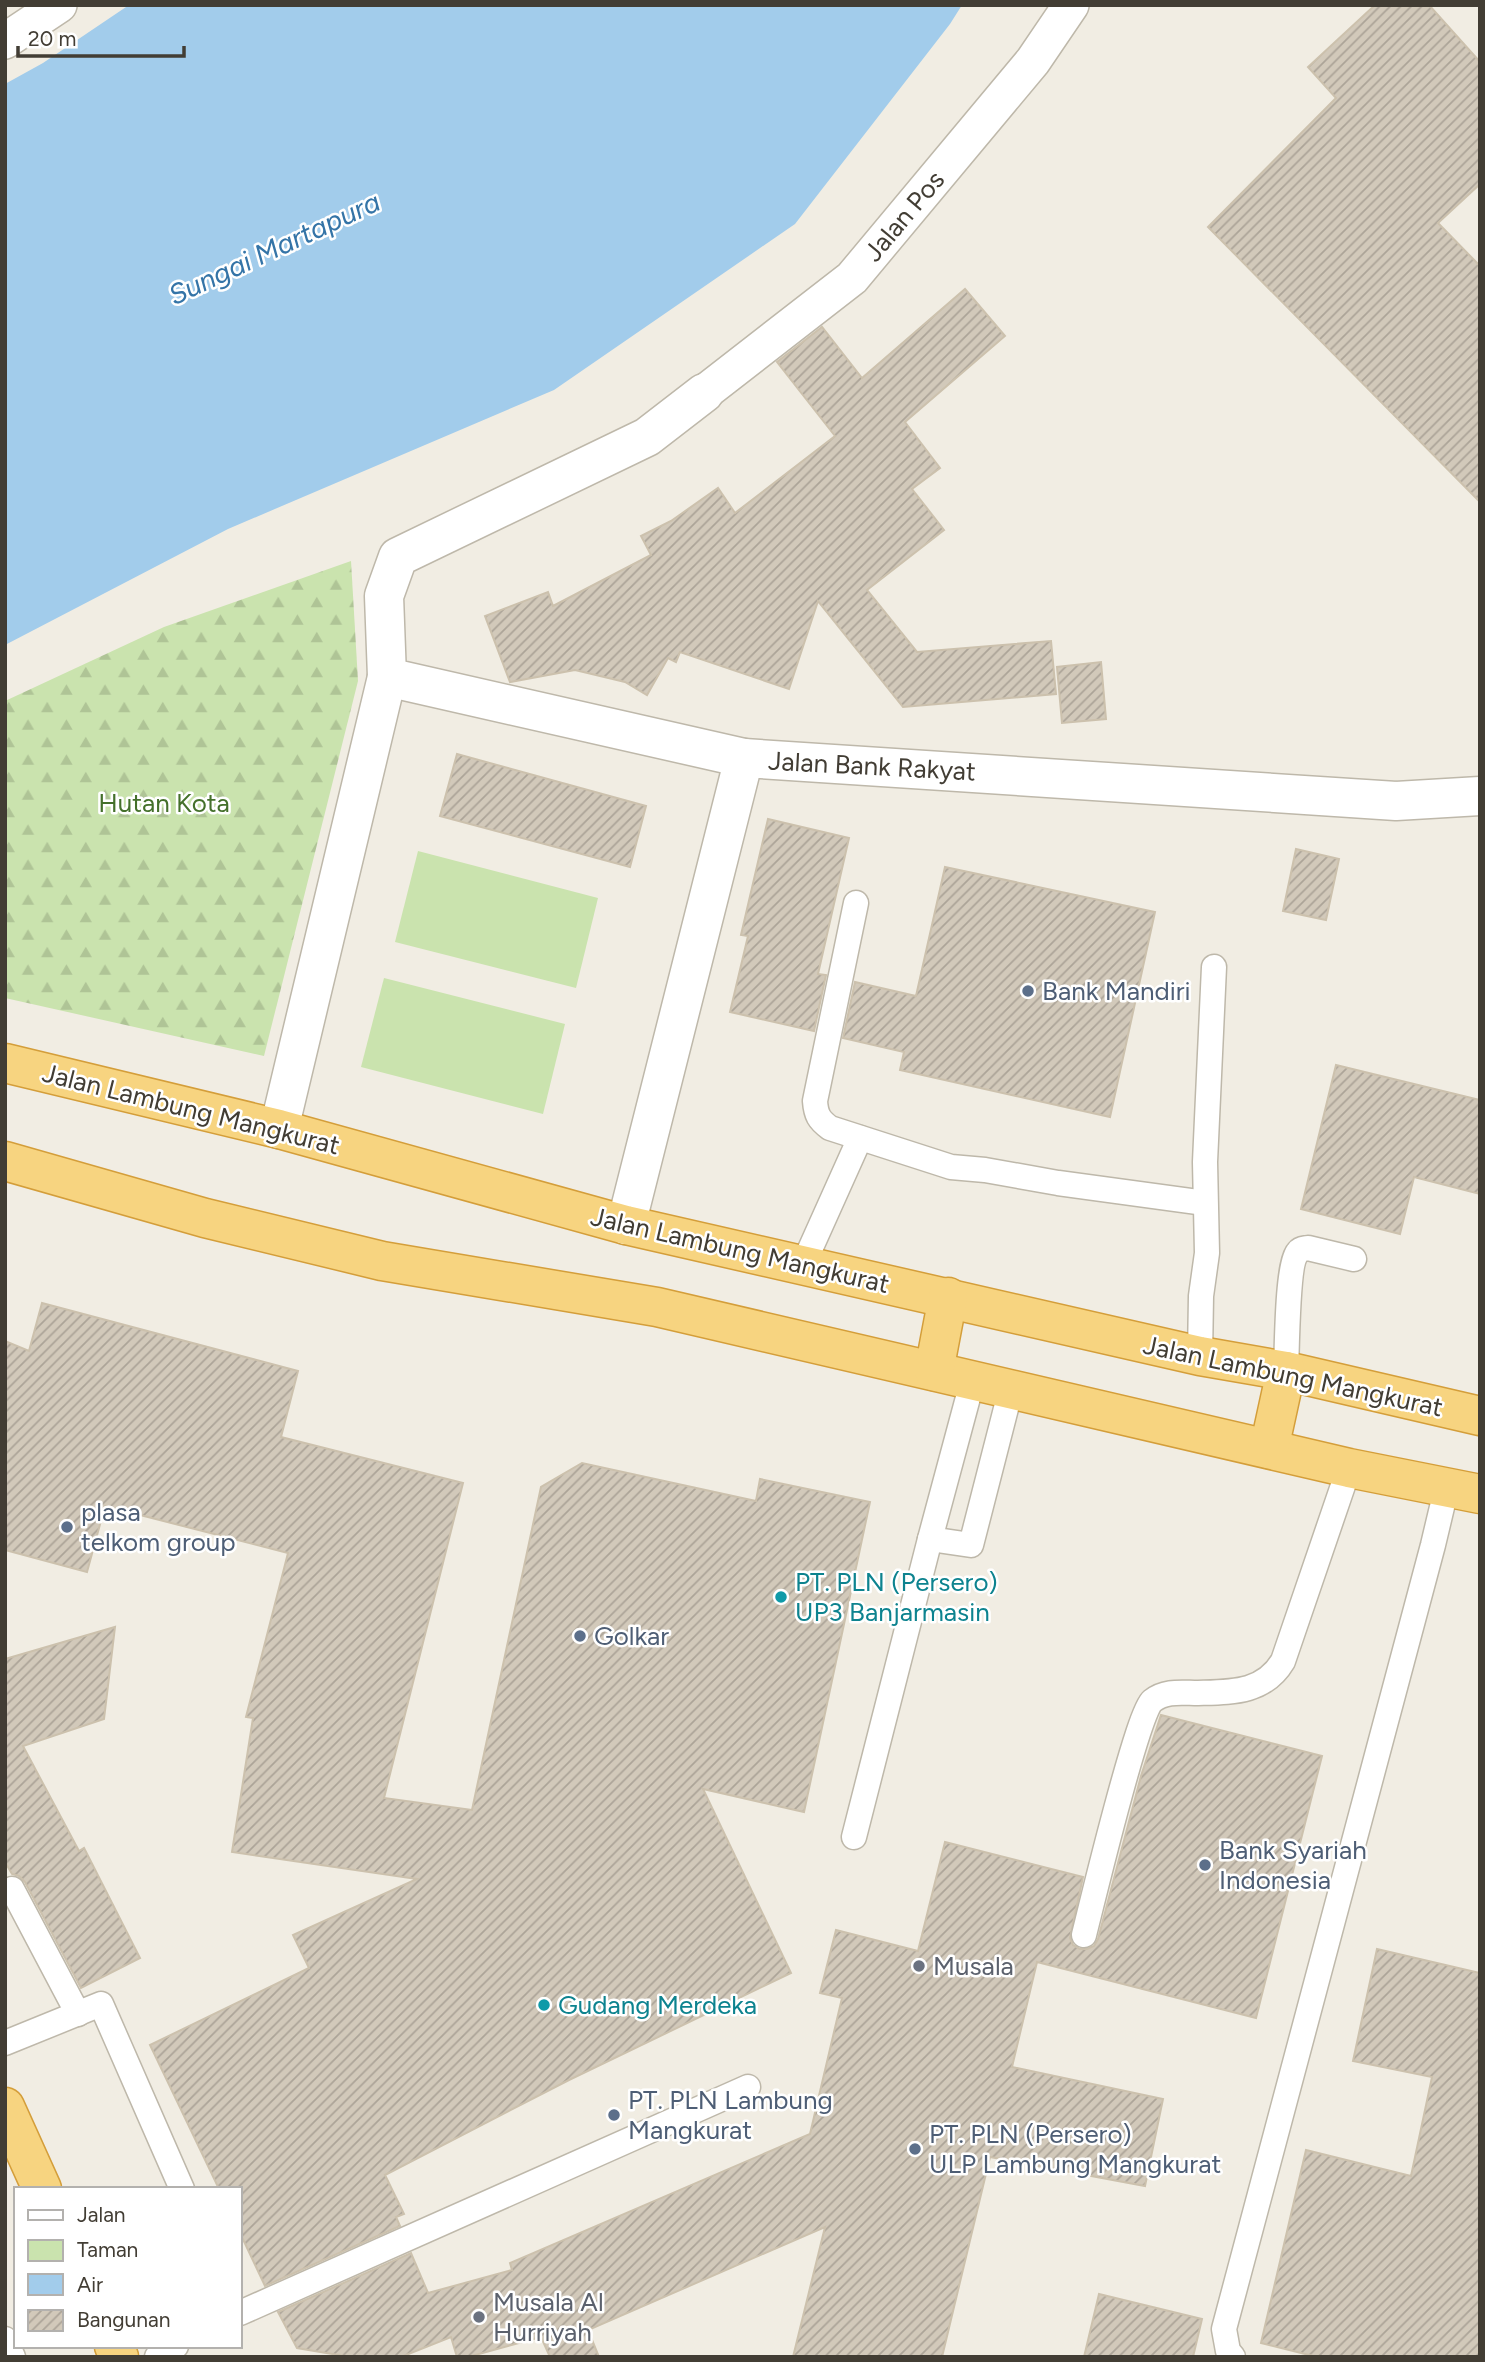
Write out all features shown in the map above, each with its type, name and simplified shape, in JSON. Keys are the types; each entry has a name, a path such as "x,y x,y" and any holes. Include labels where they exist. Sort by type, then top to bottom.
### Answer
{"highway":[{"name":"Jalan Lambung Mangkurat","path":"5,1063 279,1129 626,1225 1200,1356 1286,1371 1480,1416"},
{"path":"5,1161 205,1218 382,1261 657,1307 1349,1468 1463,1490"},
{"path":"934,1371 948,1297"},
{"path":"1269,1448 1286,1371"},
{"path":"5,2106 42,2187"}],"street":[{"path":"5,41 59,5"},
{"name":"Jalan Pos","path":"704,393 852,278 1033,61 1071,5"},
{"path":"279,1129 387,677 384,596 398,557 647,437 704,393"},
{"path":"387,677 744,758"},
{"name":"Jalan Bank Rakyat","path":"626,1225 744,758 1396,801 1480,796"}],"lane":[{"path":"856,903 816,1101 816,1112 821,1122 830,1128 951,1167 1205,1203"},
{"path":"1200,1356 1201,1296 1207,1254 1205,1203 1214,967"},
{"path":"803,1265 860,1138"},
{"path":"1286,1371 1291,1273 1296,1254 1308,1248 1354,1259"},
{"path":"854,1837 974,1379"},
{"path":"930,1539 971,1545 1012,1389"},
{"path":"1084,1935 1148,1705 1168,1693 1252,1688 1276,1673 1283,1661 1349,1468"},
{"path":"1233,2357 1228,2351 1224,2329 1430,1558 1463,1490"},
{"path":"12,1889 78,2014"},
{"path":"5,2043 101,2004 181,2187"},
{"path":"242,2311 748,2087"},
{"path":"5,2339 13,2357"},
{"path":"157,2357 173,2348"}],"green space":[{"name":"Hutan Kota","path":"351,561 358,681 264,1056 5,998 5,701 164,627"},
{"path":"418,851 598,898 576,988 395,942"},
{"path":"384,978 565,1024 543,1114 361,1067"}],"water":[{"name":"Sungai Martapura","path":"129,5 962,5 795,224 554,390 228,529 5,645 5,84 43,63"}],"building":[{"path":"1375,5 1429,5 1480,62 1480,184 1438,223 1480,266 1480,502 1208,227 1336,98 1308,67"},
{"path":"965,289 1005,336 905,422 940,468 912,489 944,530 867,590 917,652 1051,641 1056,694 903,707 818,601 789,689 680,652 676,662 668,658 647,695 625,682 575,670 510,682 485,616 548,592 553,606 651,555 641,536 671,521 718,488 735,513 835,436 777,362 822,327 862,378"},
{"path":"1101,662 1106,719 1062,723 1057,667"},
{"path":"457,754 646,806 630,867 440,816"},
{"path":"768,819 849,838 818,974 826,975 814,1031 730,1012 748,936 741,935"},
{"path":"1296,849 1339,859 1326,920 1283,911"},
{"name":"Bank Mandiri","path":"945,867 1155,912 1110,1117 900,1070 904,1052 843,1038 855,982 916,996"},
{"path":"1336,1065 1480,1100 1480,1194 1414,1177 1400,1234 1301,1209"},
{"path":"42,1303 298,1371 281,1437 463,1483 384,1798 472,1810 541,1487 582,1463 756,1501 760,1479 870,1502 804,1812 703,1789 791,1973 569,2080 385,2175 404,2214 396,2217 400,2226 265,2286 242,2237 242,2187 218,2187 150,2045 309,1968 293,1935 417,1879 232,1852 253,1718 246,1717 288,1553 105,1506 87,1572 5,1550 5,1341 29,1351"},
{"path":"115,1627 104,1719 23,1746 79,1851 84,1848 140,1958 81,1988 25,1882 12,1874 5,1862 5,1659"},
{"path":"1161,1715 1322,1756 1256,2018 1037,1962 1012,2067 1163,2099 1145,2186 990,2157 942,2357 793,2357 825,2227 588,2330 599,2357 550,2357 541,2337 468,2357 457,2357 451,2337 401,2357 350,2357 297,2348 278,2312 411,2253 428,2293 512,2270 510,2263 810,2134 842,1998 820,1993 836,1930 918,1951 945,1842 1083,1877 1070,1938 1073,1945 1080,1949 1094,1946 1141,1776"},
{"path":"1377,1949 1480,1973 1480,2357 1317,2357 1261,2343 1306,2150 1411,2176 1432,2077 1353,2061"},
{"path":"1099,2294 1202,2319 1193,2357 1084,2357"}],"place":[{"name":"Bank Mandiri","path":"1028,991"},
{"name":"plasa telkom group","path":"67,1527"},
{"name":"PT. PLN (Persero) UP3 Banjarmasin","path":"781,1597"},
{"name":"Golkar","path":"580,1636"},
{"name":"Bank Syariah Indonesia","path":"1205,1865"},
{"name":"Musala","path":"919,1966"},
{"name":"Gudang Merdeka","path":"544,2005"},
{"name":"PT. PLN Lambung Mangkurat","path":"614,2115"},
{"name":"PT. PLN (Persero) ULP Lambung Mangkurat","path":"915,2149"},
{"name":"Musala Al Hurriyah","path":"479,2317"}]}
